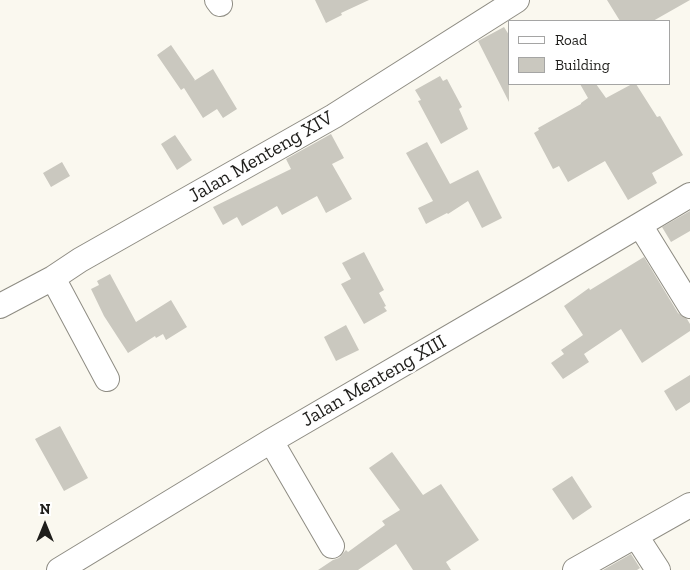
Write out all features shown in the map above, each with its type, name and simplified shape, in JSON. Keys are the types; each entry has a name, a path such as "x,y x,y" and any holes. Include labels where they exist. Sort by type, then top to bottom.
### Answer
{"street":[{"name":"Jalan Menteng XIV","path":"0,306 53,278 80,260 334,116 517,0"},
{"name":"Jalan Menteng XIII","path":"60,570 270,441 524,294 690,195"},
{"path":"640,225 690,306"},
{"path":"53,278 106,379"},
{"path":"270,441 332,546"},
{"path":"576,570 690,505"},
{"path":"636,536 658,570"}],"building":[{"path":"315,0 369,0 341,13 342,15 326,23"},
{"path":"607,0 690,0 655,20 619,20"},
{"path":"504,27 508,33 509,102 478,41"},
{"path":"171,45 194,81 213,69 237,109 223,118 217,109 203,118 184,88 181,90 157,55"},
{"path":"440,76 443,81 447,79 462,107 459,109 468,129 441,144 418,101 421,100 415,90"},
{"path":"581,85 597,85 606,98 630,85 637,85 657,117 660,116 683,155 652,173 657,183 628,200 605,161 568,182 559,166 553,169 534,133 539,130 538,128 581,104 588,98"},
{"path":"331,134 344,158 332,164 352,199 326,213 317,196 282,215 277,206 242,226 237,217 223,225 213,207 291,169 286,159"},
{"path":"175,135 192,160 177,170 161,144"},
{"path":"427,142 450,184 478,170 502,218 482,228 468,201 448,214 426,224 418,208 433,201 406,153"},
{"path":"62,162 70,176 51,187 43,173"},
{"path":"690,211 690,231 671,242 662,227"},
{"path":"364,252 384,290 379,293 387,311 364,324 341,284 351,279 342,263"},
{"path":"644,257 678,313 687,319 690,324 690,331 642,363 621,329 584,354 589,362 563,379 551,363 564,354 561,350 583,335 564,306 589,288 590,290"},
{"path":"110,274 136,322 171,300 187,327 166,340 163,334 156,338 155,336 128,353 104,316 91,289 99,285 97,281"},
{"path":"346,325 359,350 336,361 324,337"},
{"path":"690,375 690,402 676,411 664,391"},
{"path":"60,426 88,478 64,491 35,439"},
{"path":"392,452 423,495 441,484 479,540 446,562 451,570 413,570 396,544 358,570 318,570 339,558 346,550 348,552 385,525 382,521 400,510 369,468"},
{"path":"572,476 592,507 573,520 552,489"},
{"path":"631,554 640,568 637,570 603,570"}]}
